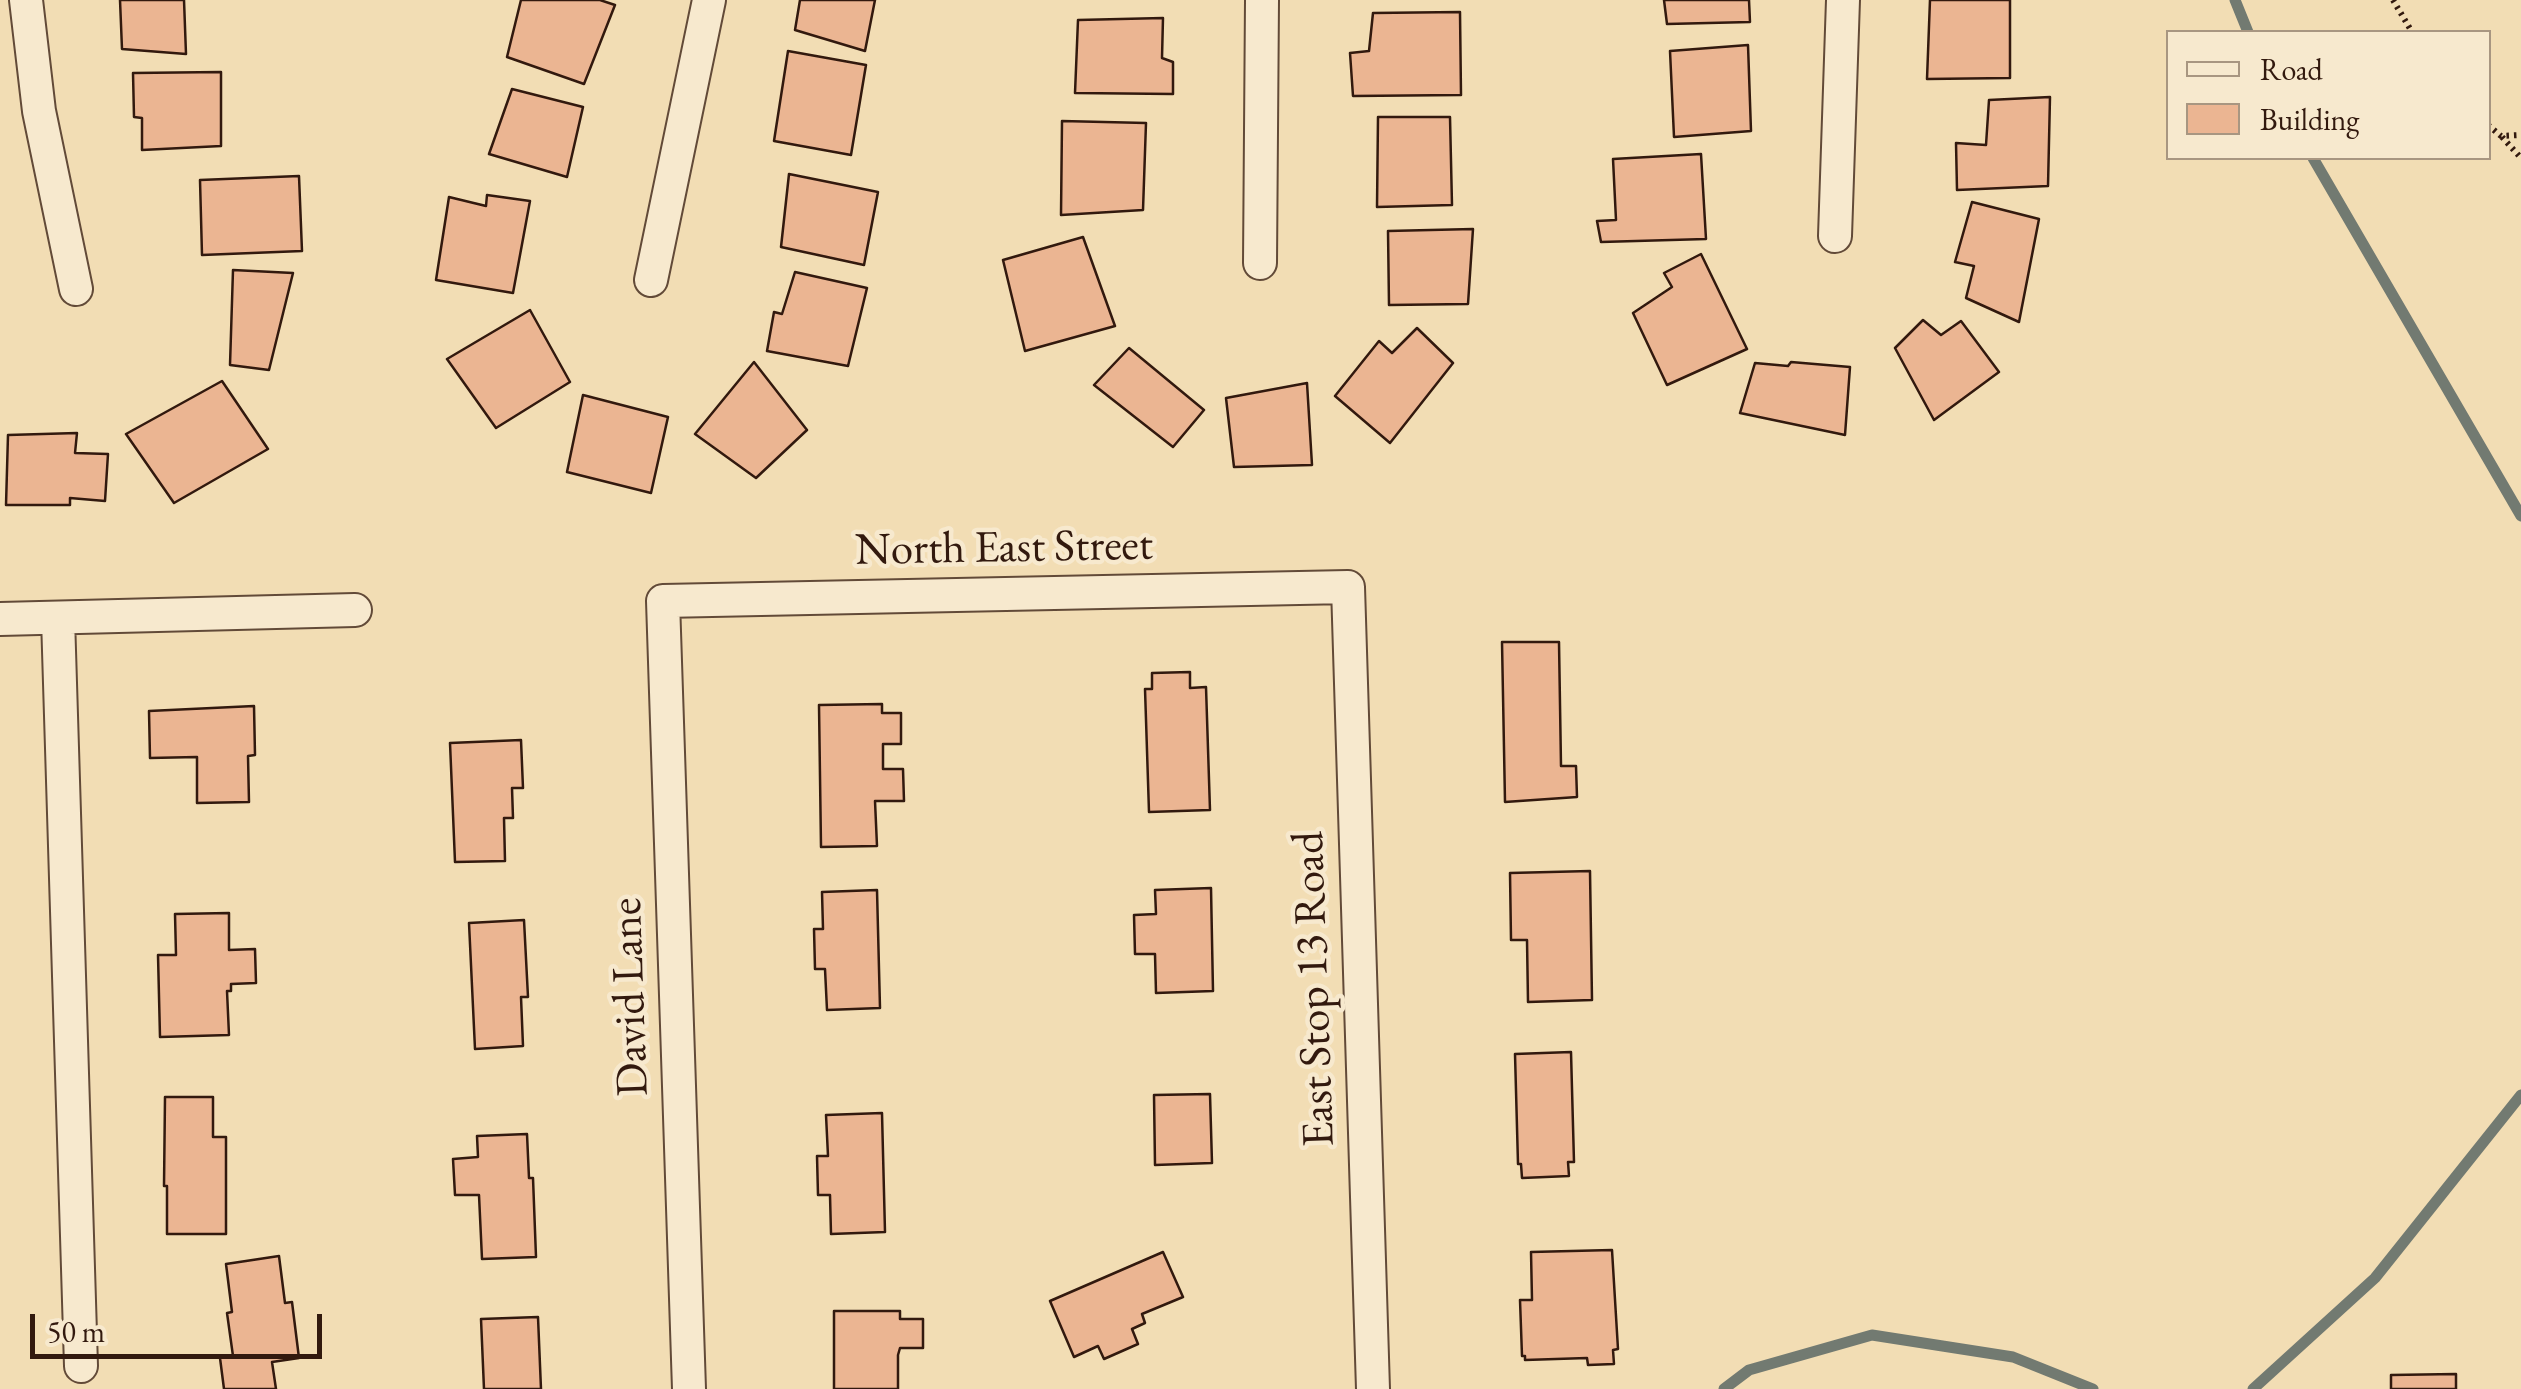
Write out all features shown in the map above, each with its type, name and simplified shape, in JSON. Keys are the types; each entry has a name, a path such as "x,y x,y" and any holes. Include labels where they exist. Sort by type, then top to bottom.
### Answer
{"street":[{"path":"26,0 39,111 76,288"},
{"path":"652,280 709,0"},
{"path":"1260,263 1262,0"},
{"path":"1835,236 1842,0"},
{"name":"North East Street","path":"663,601 1348,587"},
{"name":"East Stop 13 Road","path":"1348,587 1373,1389"},
{"name":"David Lane","path":"663,601 689,1389"},
{"path":"0,619 354,610"},
{"path":"58,618 82,1366"}],"path":[{"path":"2393,0 2411,30"},
{"path":"2491,127 2521,158"},
{"path":"2502,136 2521,135"}],"building":[{"path":"120,0 184,0 186,54 122,49"},
{"path":"521,0 600,0 615,5 584,84 507,57"},
{"path":"800,0 875,0 865,51 795,30"},
{"path":"1664,0 1749,0 1750,22 1667,24"},
{"path":"1930,0 2010,0 2010,78 1927,79"},
{"path":"1460,12 1461,95 1353,96 1350,53 1369,51 1373,13"},
{"path":"1163,18 1162,58 1173,62 1173,94 1075,93 1078,20"},
{"path":"1748,45 1751,131 1674,137 1670,51"},
{"path":"788,51 866,65 851,155 774,141"},
{"path":"221,72 221,146 142,150 142,118 134,117 133,73"},
{"path":"512,89 583,107 567,177 489,154"},
{"path":"2050,97 2048,186 1957,190 1956,143 1986,145 1989,100"},
{"path":"1378,117 1450,117 1452,205 1377,207"},
{"path":"1062,121 1146,123 1143,210 1061,215"},
{"path":"1701,154 1706,239 1601,242 1597,221 1616,220 1613,159"},
{"path":"789,174 878,192 864,265 781,247"},
{"path":"299,176 302,251 202,255 200,180"},
{"path":"487,195 530,201 513,293 436,280 449,197 486,206"},
{"path":"1972,202 2039,219 2019,322 1966,298 1974,266 1955,262"},
{"path":"1473,229 1468,304 1389,305 1388,231"},
{"path":"1083,237 1115,326 1025,351 1003,260"},
{"path":"1701,254 1747,349 1667,385 1633,313 1672,287 1664,273"},
{"path":"233,270 293,273 269,370 230,365"},
{"path":"795,272 867,288 848,366 767,351 774,312 782,314"},
{"path":"530,310 570,382 496,428 447,359"},
{"path":"1923,320 1941,335 1961,321 1999,372 1934,420 1895,348"},
{"path":"1417,328 1453,363 1390,443 1335,396 1379,341 1392,353"},
{"path":"1129,348 1204,410 1173,447 1094,385"},
{"path":"754,362 807,430 756,478 695,434"},
{"path":"1791,362 1850,367 1845,435 1740,413 1755,363 1788,366"},
{"path":"222,381 268,449 174,503 126,434"},
{"path":"1307,383 1312,465 1234,467 1226,398"},
{"path":"583,395 668,417 651,493 567,472"},
{"path":"77,433 75,453 108,454 105,501 70,498 70,505 6,505 8,435"},
{"path":"1502,642 1559,642 1561,766 1576,766 1577,797 1505,802"},
{"path":"1190,672 1190,688 1206,687 1210,810 1149,812 1145,689 1152,689 1152,673"},
{"path":"882,704 882,713 901,713 901,744 883,744 883,769 903,769 904,801 875,801 877,846 821,847 819,705"},
{"path":"254,706 255,755 248,756 249,802 197,803 197,757 150,758 149,711"},
{"path":"521,740 523,788 512,788 513,818 504,818 505,861 455,862 450,743"},
{"path":"1590,871 1592,1000 1528,1002 1527,940 1511,940 1510,873"},
{"path":"1211,888 1213,991 1156,993 1155,954 1135,954 1134,915 1156,914 1155,890"},
{"path":"877,890 880,1008 827,1010 825,969 815,969 814,929 823,929 822,892"},
{"path":"229,913 229,950 255,949 256,983 231,984 231,991 227,991 229,1035 160,1037 158,955 176,955 175,914"},
{"path":"524,920 528,997 521,997 523,1046 475,1049 469,923"},
{"path":"1571,1052 1574,1162 1568,1162 1569,1176 1522,1178 1518,1164 1515,1054"},
{"path":"1210,1094 1212,1163 1155,1165 1154,1095"},
{"path":"165,1097 213,1097 213,1137 226,1137 226,1234 167,1234"},
{"path":"882,1113 885,1232 831,1234 830,1195 818,1195 817,1156 828,1156 826,1115"},
{"path":"527,1134 536,1257 482,1259 479,1195 455,1195 453,1159 478,1157 477,1136"},
{"path":"1612,1250 1618,1349 1613,1350 1614,1364 1588,1365 1587,1358 1525,1360 1520,1300 1532,1300 1531,1252"},
{"path":"1163,1252 1183,1297 1142,1314 1145,1323 1132,1329 1138,1344 1104,1359 1098,1346 1074,1357 1050,1301"},
{"path":"279,1256 285,1303 292,1302 299,1358 272,1362 276,1389 224,1389 220,1358 233,1356 226,1264"},
{"path":"834,1311 900,1311 900,1319 923,1319 923,1348 900,1348 898,1389 834,1389"},
{"path":"538,1317 541,1389 484,1389 481,1319"},
{"path":"2456,1374 2456,1389 2391,1389 2391,1375"}],"waterway":[{"path":"2235,0 2247,30"},
{"path":"2314,160 2521,516"},
{"path":"2253,1389 2375,1278 2521,1095"},
{"path":"1724,1389 1749,1370 1872,1335 2013,1357 2093,1389"}]}
